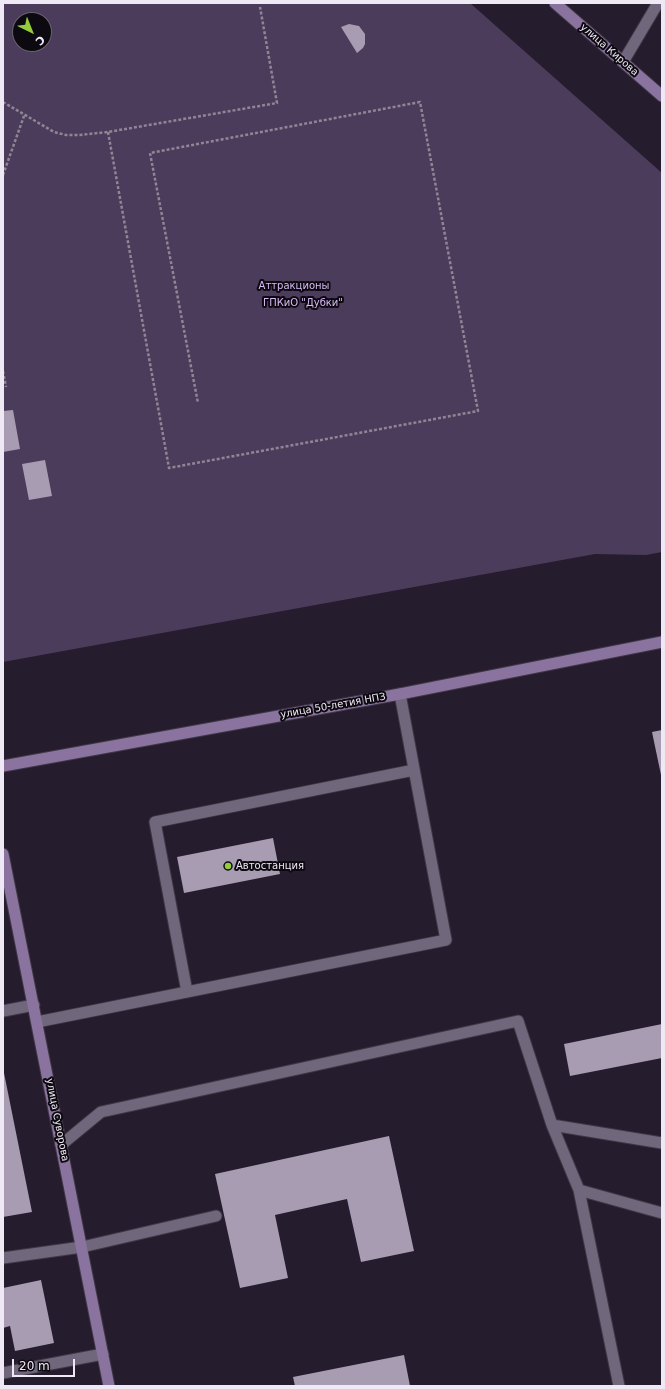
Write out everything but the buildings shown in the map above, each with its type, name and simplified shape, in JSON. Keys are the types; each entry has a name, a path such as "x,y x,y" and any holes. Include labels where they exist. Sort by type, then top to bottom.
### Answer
{"main road":[{"name":"улица Кирова","path":"555,3 662,96"},
{"name":"улица 50-летия НПЗ","path":"3,766 400,694 662,642"},
{"name":"улица Суворова","path":"3,854 109,1386"}],"street":[{"path":"623,62 658,3"},
{"path":"37,1022 446,940 400,694"},
{"path":"187,992 155,822 414,770"},
{"path":"3,1011 34,1005"},
{"path":"61,1145 101,1112 518,1021 552,1125 579,1190 619,1386"},
{"path":"552,1125 662,1143"},
{"path":"579,1190 662,1213"},
{"path":"3,1258 82,1247 216,1216"},
{"path":"3,1374 103,1354"}],"path":[{"path":"3,102 24,116 54,132 60,134 79,135 108,132 277,103 260,7"},
{"path":"108,132 169,468 478,411 420,102 150,154 198,403"},
{"path":"3,175 24,116"},
{"path":"3,371 6,387"}],"green space":[{"name":"ГПКиО \"Дубки\"","path":"3,3 470,3 662,173 662,552 646,555 595,554 3,662"}],"place":[{"name":"Автостанция","path":"228,866"}],"park label":[{"name":"Аттракционы","path":"294,286"}]}
